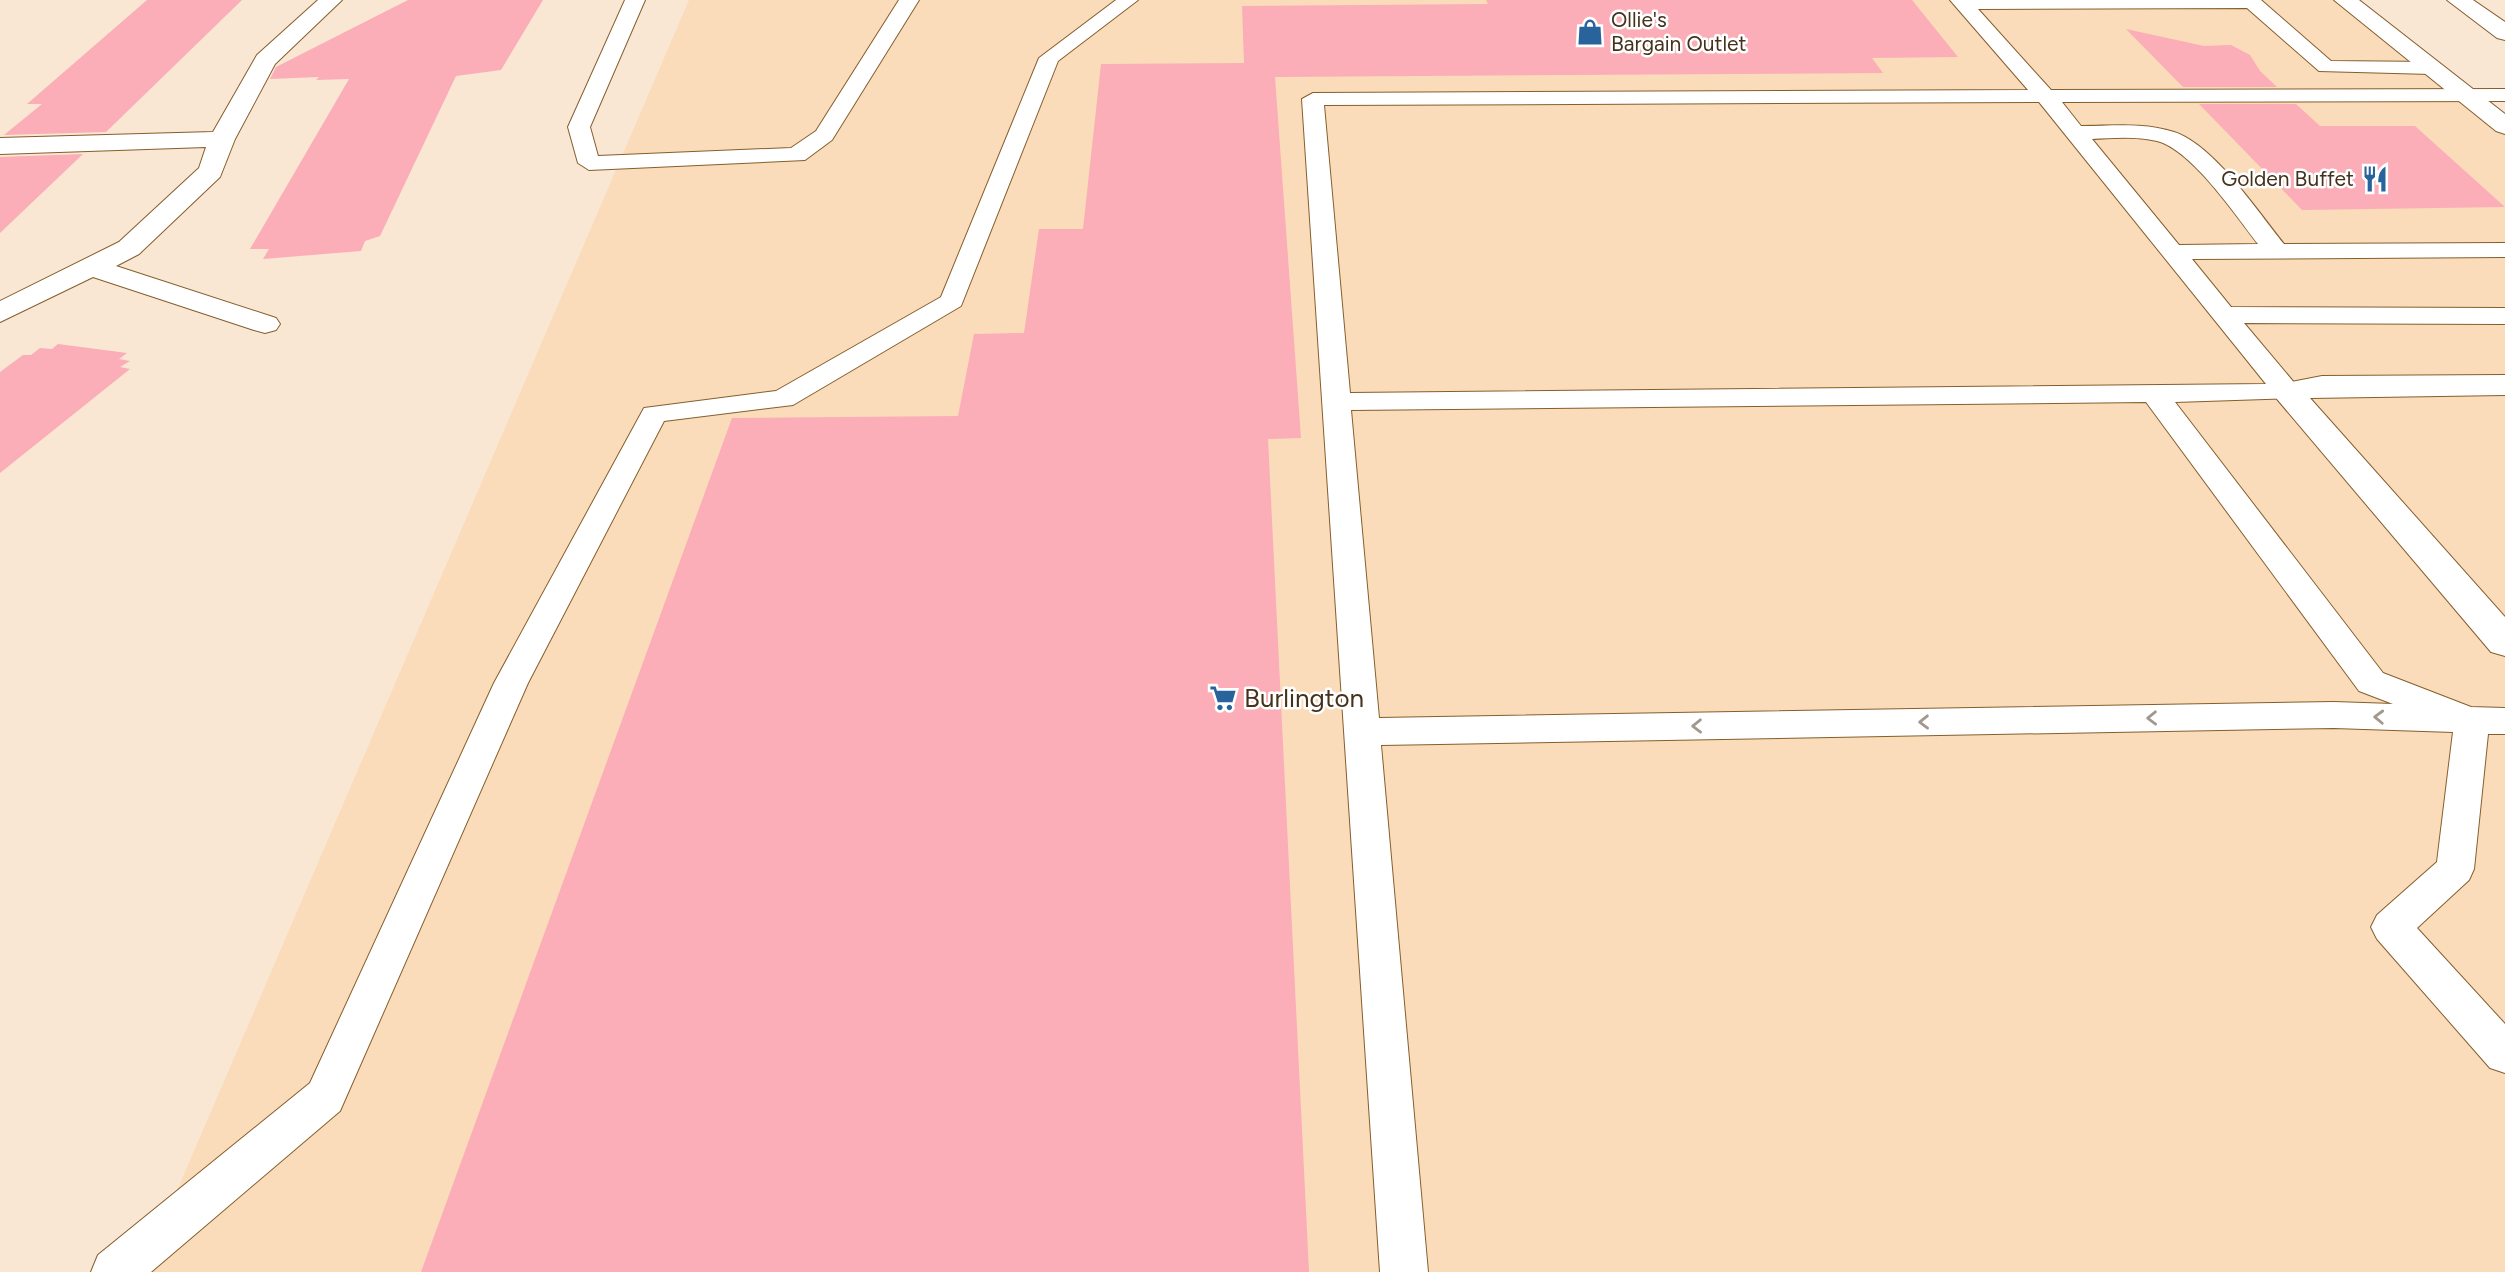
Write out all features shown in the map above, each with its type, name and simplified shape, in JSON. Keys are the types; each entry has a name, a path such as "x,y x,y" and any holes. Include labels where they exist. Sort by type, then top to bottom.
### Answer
{"main road":[{"path":"0,313 129,248 211,171 222,139 265,60 331,0"},
{"path":"2345,0 2505,126"},
{"path":"2458,0 2505,33"},
{"path":"0,146 222,139"},
{"path":"91,267 265,324"},
{"path":"2287,392 2322,386 2505,385"},
{"path":"2287,392 2505,642"}],"lane":[{"path":"635,0 579,127 589,163 797,155 824,135 909,0"},
{"path":"115,1272 326,1097 511,683 654,414 783,399 952,301 1049,58 1128,0"},
{"path":"1961,2 2251,1 2326,67 2431,68"},
{"path":"1961,2 2045,96 2287,392"},
{"path":"1404,1272 1313,99 2464,93 2505,95"},
{"path":"2075,133 2141,133 2170,137 2200,161 2277,251"},
{"path":"2172,252 2505,250"},
{"path":"2224,315 2505,316"},
{"path":"2153,392 2371,682 2488,721"},
{"path":"1338,402 2287,392"},
{"path":"1363,732 2334,715 2488,721"},
{"path":"2488,721 2455,869 2391,928 2505,1054"}],"shaded area":[{"path":"689,0 2343,0 2505,131 2505,1272 142,1272"}],"building":[{"path":"147,0 242,0 106,132 4,135 42,104 27,104"},
{"path":"408,0 543,0 501,70 456,76 380,236 365,241 361,251 263,259 269,249 250,249 349,79 270,79 276,67"},
{"path":"1486,0 1912,0 1958,57 1872,58 1883,73 1275,77 1301,438 1268,439 1309,1272 421,1272 732,418 958,416 974,334 1024,333 1039,229 1083,229 1101,64 1244,63 1242,6 1488,4"},
{"path":"2126,29 2204,46 2231,45 2250,55 2260,71 2277,87 2183,87"},
{"name":"Golden Buffet","path":"2199,104 2296,104 2320,126 2415,126 2505,207 2302,210"},
{"path":"83,154 0,233 0,157"},
{"path":"58,344 127,353 119,359 130,361 120,367 130,369 0,473 0,372 23,355 31,355 40,348 52,349"}],"place":[{"name":"Ollie's Bargain Outlet","path":"1590,32"},
{"name":"Golden Buffet","path":"2375,179"},
{"name":"Burlington","path":"1223,698"}]}
